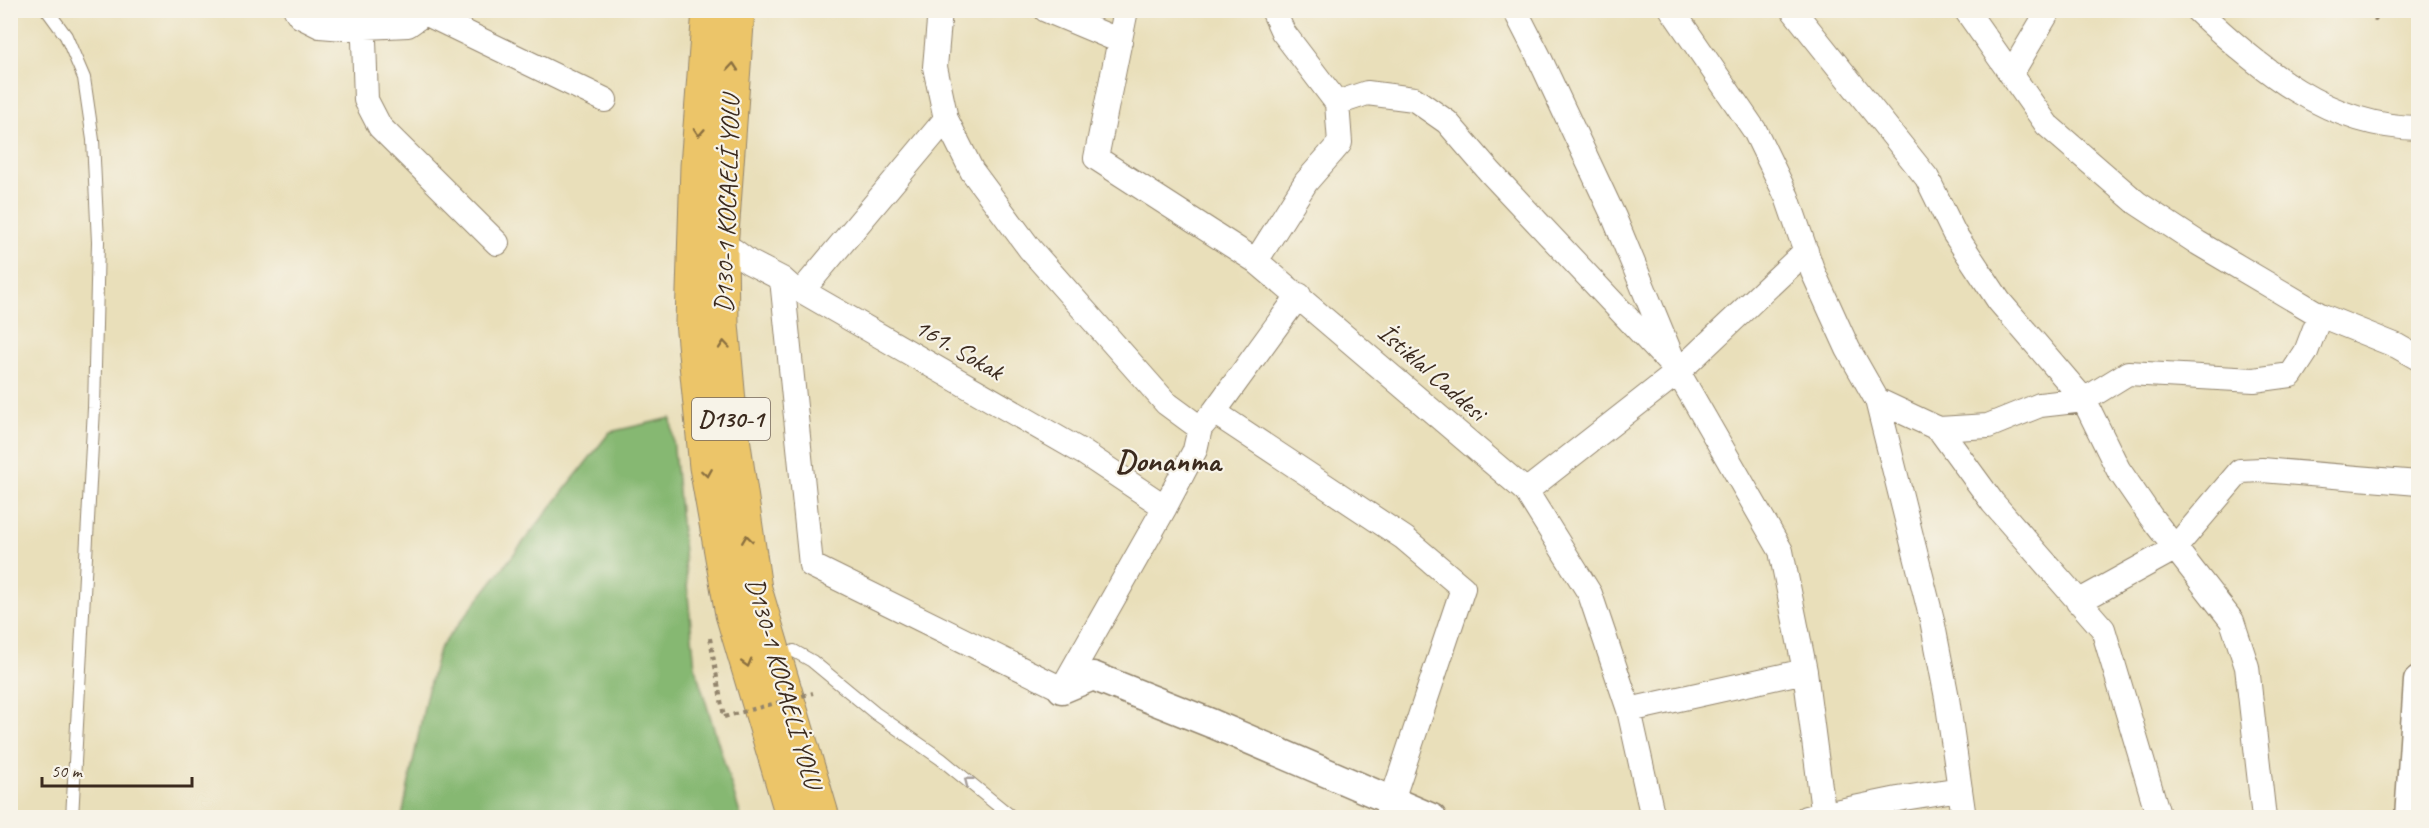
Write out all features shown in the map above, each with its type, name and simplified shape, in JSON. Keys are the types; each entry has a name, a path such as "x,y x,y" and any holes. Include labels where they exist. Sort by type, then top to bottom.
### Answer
{"highway":[{"name":"D130-1","path":"709,10 697,166 692,322 706,467 732,614 793,818"},
{"name":"D130-1 KOCAELİ YOLU","path":"738,10 721,248 722,324 731,424 755,589 823,818"}],"street":[{"path":"296,10 300,16 320,26 363,19 408,25 425,12 605,100"},
{"path":"940,10 935,67 946,119 972,171 1030,249 1167,403 1207,420 1404,538 1463,588 1386,812"},
{"path":"1046,10 1120,40 1126,10"},
{"path":"1256,261 1306,182 1340,143 1337,104 1283,32 1273,10"},
{"path":"1515,10 1614,217 1678,372 1781,551 1805,671 1818,816 1960,789"},
{"path":"1672,10 1755,131 1787,197 1806,251 1848,349 1877,400 1932,620 1947,698 1964,818"},
{"path":"1793,10 1927,178 1954,233 1999,301 2084,400 2118,469 2174,549 2232,621 2247,667 2264,818"},
{"path":"1966,10 2047,125 2137,203 2198,243 2320,315 2397,346 2418,358"},
{"path":"2011,74 2049,10"},
{"path":"2197,10 2259,65 2296,92 2343,115 2395,128 2418,128"},
{"path":"363,19 366,100 380,127 497,243"},
{"name":"İstiklal Caddesi","path":"1120,40 1096,158 1256,261 1299,295 1526,491 1590,594 1629,710 1653,818"},
{"path":"1337,104 1368,93 1414,99 1447,122 1491,173 1678,372"},
{"path":"946,119 792,285 811,565 1062,689 1083,682 1209,732 1386,812 1432,818"},
{"name":"161. Sokak","path":"721,248 734,251 749,262 1084,453 1165,507"},
{"path":"1526,491 1678,372 1806,251"},
{"path":"1062,689 1165,507 1195,450 1207,420 1299,295"},
{"path":"1877,400 1939,429 1988,426 2040,405 2084,400 2128,373 2253,380 2291,375 2306,352 2320,315"},
{"path":"1939,429 1993,503 2103,629 2159,818"},
{"path":"2078,602 2174,549 2240,471 2262,470 2418,483"},
{"path":"1629,710 1805,671"},
{"path":"2409,818 2418,681"}],"lane":[{"path":"47,10 66,36 84,78 93,140 98,242 94,408 72,818"},
{"path":"795,651 812,661 875,713 940,759 1013,818"}],"path":[{"path":"2375,21 2380,10"},
{"path":"715,675 724,717 813,693"}],"green space":[{"path":"671,418 695,667 741,817 402,817 426,697 439,649 610,432"}],"district":[{"name":"Donanma","path":"1168,460"}]}
